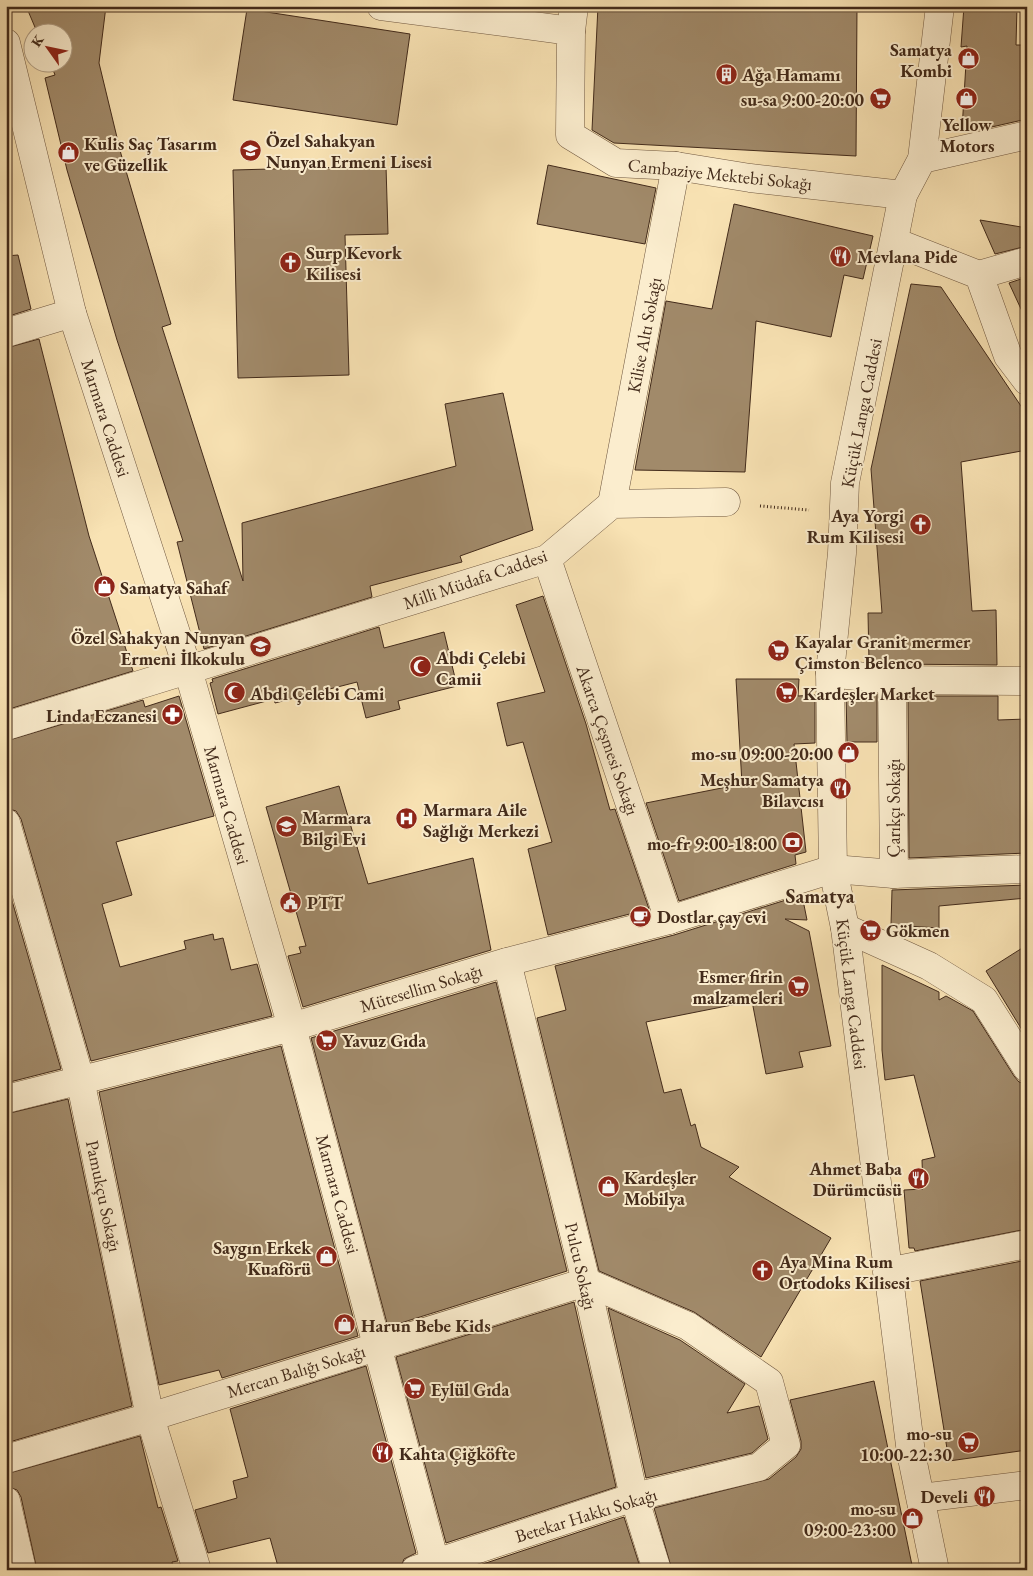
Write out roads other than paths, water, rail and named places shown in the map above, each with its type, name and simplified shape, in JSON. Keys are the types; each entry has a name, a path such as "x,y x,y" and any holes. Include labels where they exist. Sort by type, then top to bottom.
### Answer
{"street":[{"name":"Cambaziye Mektebi Sokağı","path":"381,6 572,19 570,135 616,163 676,166 750,178 903,195"},
{"name":"Küçük Langa Caddesi","path":"935,1570 911,1453 845,928 833,869 830,673 846,483 903,195 922,159 940,6"},
{"name":"Marmara Caddesi","path":"6,43 72,313 188,670 292,1027 378,1345 429,1568"},
{"path":"922,159 1027,136"},
{"name":"Kilise Altı Sokağı","path":"612,504 676,166"},
{"path":"895,242 979,276 1027,261"},
{"path":"979,276 1008,356 1027,381"},
{"path":"6,333 72,313"},
{"path":"612,504 726,502"},
{"name":"Milli Müdafa Caddesi","path":"6,726 548,559 612,504"},
{"name":"Akarca Çeşmesi Sokağı","path":"548,559 669,920"},
{"path":"830,673 892,680 1027,681"},
{"name":"Çarıkçı Sokağı","path":"833,869 894,874 892,680"},
{"name":"Pamukçu Sokağı","path":"6,823 80,1079 150,1417 197,1570"},
{"name":"Mütesellim Sokağı","path":"6,1099 292,1027 506,962 669,920 833,869"},
{"path":"894,874 1027,869"},
{"path":"845,928 929,966 984,1000 1027,1068"},
{"name":"Pulcu Sokağı","path":"506,962 586,1282 634,1497 657,1570"},
{"path":"887,1272 1027,1244"},
{"name":"Mercan Balığı Sokağı","path":"6,1459 150,1417 586,1282"},
{"name":"Betekar Hakkı Sokağı","path":"429,1568 634,1497 759,1467 786,1445 769,1382 688,1326 586,1282"},
{"path":"921,1498 1027,1485"},
{"path":"6,1501 22,1570"}],"place":[{"name":"Samatya Kombi","path":"968,59"},
{"name":"Ağa Hamamı","path":"726,74"},
{"name":"su-sa 9:00-20:00","path":"880,99"},
{"name":"Yellow Motors","path":"967,99"},
{"name":"Özel Sahakyan Nunyan Ermeni Lisesi","path":"250,150"},
{"name":"Kulis Saç Tasarım ve Güzellik","path":"68,153"},
{"name":"Mevlana Pide","path":"841,256"},
{"name":"Surp Kevork Kilisesi","path":"290,262"},
{"name":"Aya Yorgi Rum Kilisesi","path":"920,525"},
{"name":"Samatya Sahaf","path":"104,587"},
{"name":"Özel Sahakyan Nunyan Ermeni İlkokulu","path":"261,647"},
{"name":"Kayalar Granit mermer Çimston Belenco","path":"779,651"},
{"name":"Abdi Çelebi Camii","path":"420,667"},
{"name":"Abdi Çelebi Cami","path":"234,693"},
{"name":"Kardeşler Market","path":"787,693"},
{"name":"Linda Eczanesi","path":"173,715"},
{"name":"mo-su 09:00-20:00","path":"849,753"},
{"name":"Meşhur Samatya Bilavcısı","path":"840,789"},
{"name":"Marmara Aile Sağlığı Merkezi","path":"407,819"},
{"name":"Marmara Bilgi Evi","path":"286,827"},
{"name":"mo-fr 9:00-18:00","path":"793,843"},
{"name":"PTT","path":"291,902"},
{"name":"Dostlar çay evi","path":"641,916"},
{"name":"Gökmen","path":"870,930"},
{"name":"Esmer firin malzameleri","path":"799,986"},
{"name":"Yavuz Gıda","path":"326,1040"},
{"name":"Ahmet Baba Dürümcüsü","path":"918,1178"},
{"name":"Kardeşler Mobilya","path":"608,1187"},
{"name":"Saygın Erkek Kuaförü","path":"327,1257"},
{"name":"Aya Mina Rum Ortodoks Kilisesi","path":"763,1271"},
{"name":"Harun Bebe Kids","path":"345,1325"},
{"name":"Eylül Gıda","path":"415,1389"},
{"name":"mo-su 10:00-22:30","path":"968,1443"},
{"name":"Kahta Çiğköfte","path":"383,1453"},
{"name":"Develi","path":"984,1496"},
{"name":"mo-su 09:00-23:00","path":"912,1518"}],"district":[{"name":"Samatya","path":"820,896"}]}
